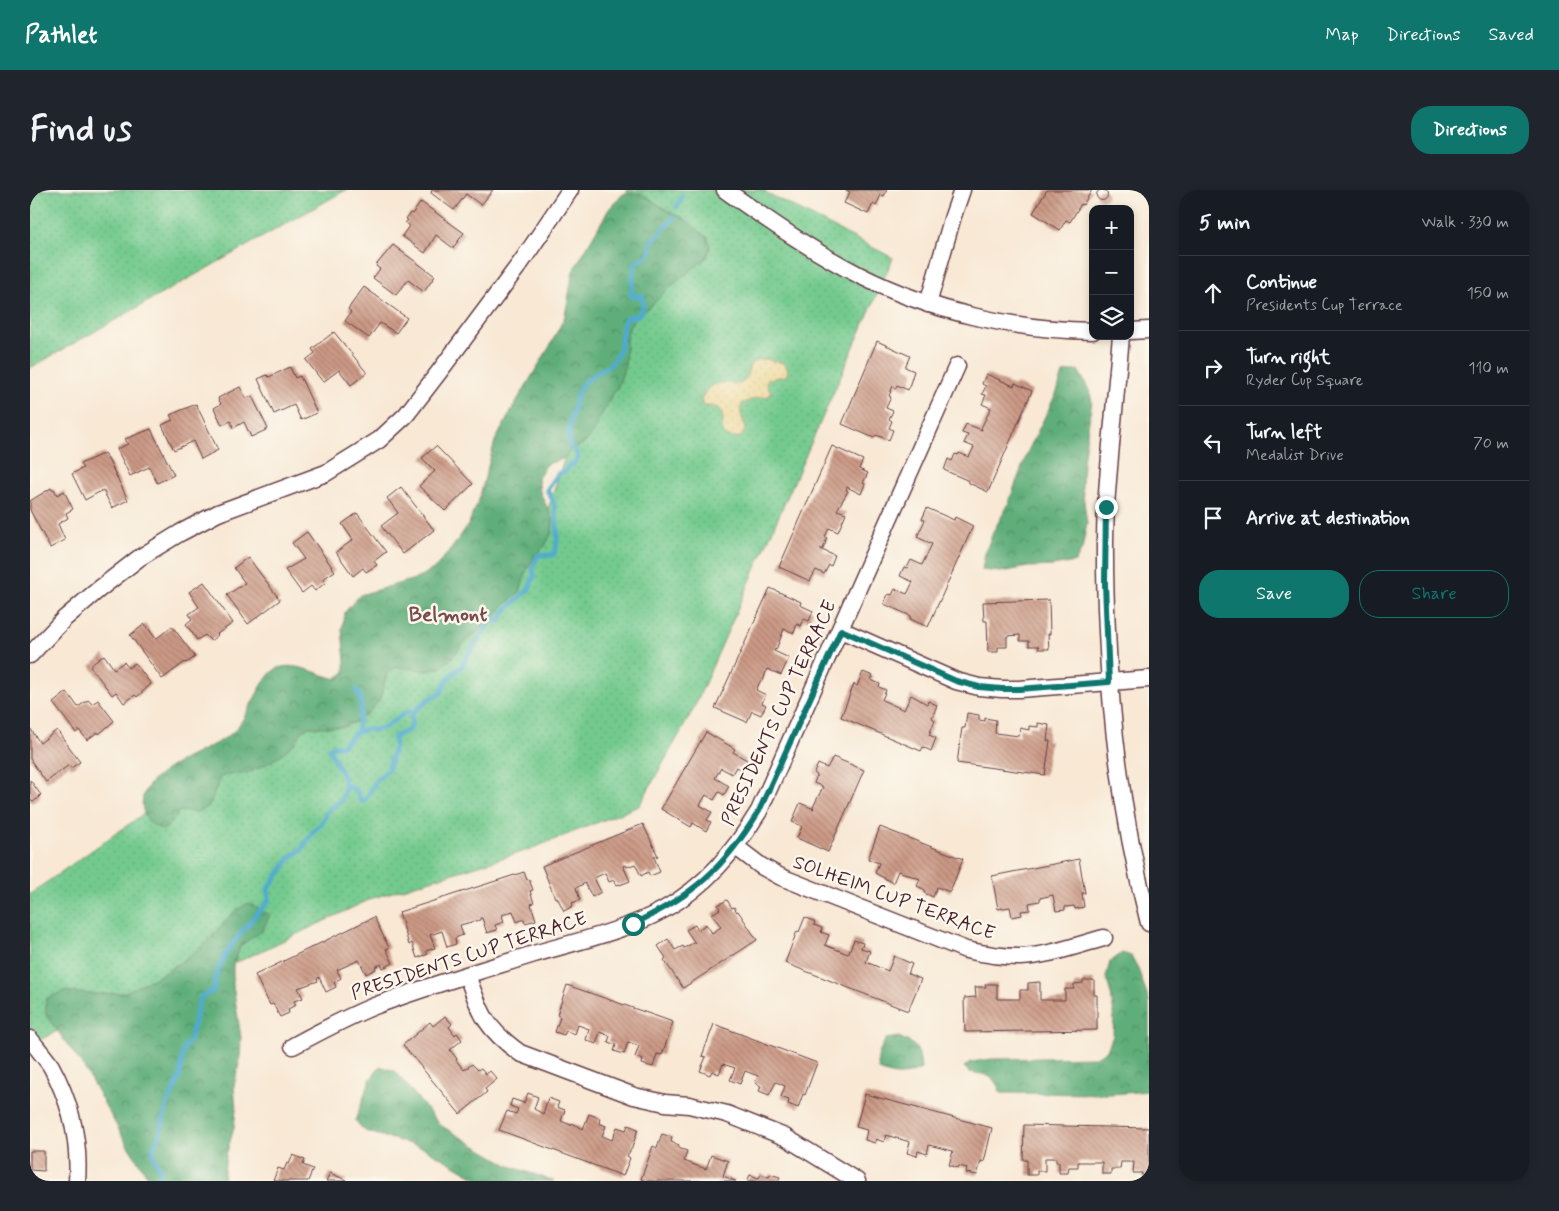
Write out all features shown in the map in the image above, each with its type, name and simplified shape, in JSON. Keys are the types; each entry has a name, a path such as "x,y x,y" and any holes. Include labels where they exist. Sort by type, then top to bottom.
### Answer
{"street":[{"path":"30,653 64,619 147,553 218,513 326,473 379,440 406,415 439,372 522,261 570,190"},
{"path":"725,190 770,221 860,275 928,304 1021,326 1089,331"},
{"path":"928,304 962,190"},
{"path":"1134,331 1149,330"},
{"path":"1121,340 1106,507 1105,584 1109,682 1117,756 1129,831 1149,923"},
{"name":"PRESIDENTS CUP TERRACE","path":"294,1046 336,1023 373,1007 467,975 633,924 662,910 690,892 714,872 736,847 759,811 958,366"},
{"path":"841,630 956,681 979,687 1019,689 1149,679"},
{"name":"SOLHEIM CUP TERRACE","path":"736,847 761,866 781,877 966,950 994,956 1022,957 1046,953 1104,938"},
{"path":"467,975 481,1012 491,1029 503,1041 520,1053 634,1096 666,1103 689,1105 726,1114 785,1137 857,1181"},
{"path":"30,1039 50,1065 63,1092 70,1113 76,1141 77,1181"}],"green space":[{"path":"30,190 346,190 30,368"},
{"path":"627,190 766,190 765,192 893,258 693,710 639,806 528,850 373,898 242,960 136,991 30,1045 30,894 424,616 547,512 637,237"},
{"path":"640,193 673,214 682,217 708,238 710,248 707,257 668,289 652,305 637,315 630,325 626,339 625,365 619,384 600,417 594,432 585,443 572,449 563,459 547,464 538,478 540,492 553,520 552,532 545,546 535,556 526,572 520,592 502,607 493,620 464,643 452,658 440,668 426,671 397,667 387,673 379,701 368,713 355,722 343,727 308,727 302,731 296,742 278,757 263,766 245,774 230,774 220,777 210,805 197,812 180,811 164,830 150,823 143,810 143,796 150,784 161,773 222,740 233,732 239,726 270,673 276,669 291,666 338,679 345,674 342,629 345,612 360,595 418,578 435,568 452,548 468,525 479,499 495,441 550,346 565,316 573,271 609,209 623,194"},
{"path":"1078,370 1089,389 1092,401 1083,461 1082,486 1087,524 1082,549 1075,562 1001,572 982,570 985,553 994,530 1007,507 1028,451 1057,392 1063,373"},
{"path":"248,903 270,915 262,931 241,945 233,965 233,985 241,1038 240,1059 234,1086 236,1110 234,1128 226,1155 223,1181 151,1181 128,1146 83,1066 46,1015 46,999 64,991 93,994 123,993 161,975 206,943 234,912"},
{"path":"1122,953 1131,956 1137,966 1149,1000 1149,1091 1112,1094 1001,1093 989,1076 969,1072 964,1067 971,1062 992,1059 1096,1057 1107,1050 1113,1036 1114,1015 1106,977 1110,962"},
{"path":"899,1037 916,1048 921,1069 910,1074 900,1075 879,1070 879,1054 886,1039"},
{"path":"380,1066 395,1071 440,1125 510,1166 554,1181 482,1181 424,1148 365,1131 355,1121 370,1080"}],"sand":[{"path":"765,359 783,363 788,371 786,376 768,379 766,383 771,392 769,396 755,398 742,404 740,411 745,425 744,433 740,437 735,438 727,436 722,429 723,419 720,410 713,406 702,405 701,399 709,388 717,384 739,384 746,378 751,364 757,360"}],"building":[{"path":"432,190 493,190 481,205 466,194 454,210 431,193"},
{"path":"845,190 887,190 884,196 881,195 876,206 873,204 868,214 844,203 850,192"},
{"path":"1047,190 1092,190 1070,222 1066,220 1060,230 1033,213"},
{"path":"1100,190 1104,190 1107,195 1106,199 1100,200 1097,197 1097,193"},
{"path":"421,202 464,233 453,248 436,235 425,253 402,236 409,226 405,223 408,220 406,219"},
{"path":"393,245 435,276 424,292 408,280 396,295 373,278 380,269 376,266 377,264"},
{"path":"364,287 407,318 396,333 380,323 369,338 345,321 351,312 348,309"},
{"path":"334,332 367,373 351,385 339,370 323,382 306,360 315,353 312,349"},
{"path":"877,341 910,356 905,367 914,371 908,390 897,385 896,388 893,386 889,396 891,397 886,408 893,411 889,419 892,421 889,428 893,430 889,440 876,435 874,438 842,424"},
{"path":"290,367 295,378 300,376 317,413 301,420 294,405 274,414 258,379 267,375 269,377"},
{"path":"986,374 1014,386 1015,383 1032,391 988,492 944,470 948,459 952,461 955,454 958,455 959,453 969,457 974,447 964,443 968,435 962,433 966,424 982,430 981,428 991,408 982,404 986,395 982,394 986,386 982,384"},
{"path":"240,387 246,398 252,396 268,429 251,437 244,422 233,428 231,421 222,425 214,408 221,404 218,398"},
{"path":"196,404 218,450 201,459 193,441 174,450 162,425 173,420 170,415"},
{"path":"151,429 174,475 157,483 149,467 130,476 117,449 128,444 125,439"},
{"path":"436,446 473,484 445,511 419,486 435,471 422,458"},
{"path":"832,446 863,460 859,469 868,473 863,483 865,484 861,494 847,487 846,490 848,491 837,510 846,513 838,532 829,528 823,549 820,549 835,556 831,566 829,565 824,574 816,570 810,581 779,567"},
{"path":"105,453 128,500 112,508 103,490 85,500 72,474 83,468 80,464"},
{"path":"401,487 434,530 403,554 381,526 398,513 387,498"},
{"path":"51,488 52,490 54,489 57,495 64,491 73,509 66,513 68,518 58,524 65,540 50,548 30,510 30,501"},
{"path":"927,508 954,520 955,517 973,526 928,627 910,619 911,616 884,604 888,594 892,595 895,589 907,594 913,582 900,576 904,567 907,568 911,560 922,565 932,544 917,537 925,520 922,519"},
{"path":"357,513 386,552 374,561 377,565 366,572 363,568 353,576 336,552 353,540 342,524"},
{"path":"307,532 335,571 323,579 325,583 315,591 311,586 302,593 285,570 304,559 292,543"},
{"path":"248,557 280,600 248,624 227,595 245,583 234,568"},
{"path":"204,582 233,623 217,634 211,641 205,635 197,640 186,624 192,619 189,614 199,607 189,592"},
{"path":"770,588 801,602 800,605 813,611 809,621 804,619 801,626 797,624 794,633 784,629 774,651 789,658 781,675 767,669 763,681 761,680 756,690 766,695 762,703 766,705 761,715 752,711 747,722 715,708"},
{"path":"1049,600 1049,649 1038,649 1039,646 1029,646 1029,641 1020,641 1020,635 1007,636 1007,647 998,647 998,652 988,652 987,621 984,621 983,602"},
{"path":"145,624 156,639 172,626 195,657 162,679 130,635"},
{"path":"104,655 114,669 124,662 128,668 135,663 151,684 137,697 135,695 124,703 116,692 112,695 90,666"},
{"path":"863,672 873,676 871,680 880,684 879,687 886,690 882,700 904,710 911,695 927,704 928,701 937,705 932,718 935,720 929,735 936,738 931,751 923,747 921,751 841,717 854,684 857,686"},
{"path":"67,692 78,707 88,700 92,704 98,700 114,721 99,734 98,732 87,740 79,730 76,733 53,703"},
{"path":"967,713 979,715 979,720 985,721 985,718 996,720 995,733 1019,736 1020,728 1029,730 1029,726 1038,727 1038,723 1049,725 1047,741 1050,741 1045,775 957,763 962,728 965,728"},
{"path":"30,728 40,743 57,730 80,762 71,768 69,765 46,782 30,759"},
{"path":"706,732 735,749 733,752 747,760 741,769 736,767 732,774 721,768 715,778 729,786 724,795 719,792 714,800 706,795 700,805 712,812 707,820 711,822 706,831 693,823 691,827 661,809"},
{"path":"833,757 864,770 828,852 797,838 802,826 792,822 800,803 814,809 813,807 823,787 814,783 817,775 814,773 818,764 827,768"},
{"path":"30,780 41,795 33,802 30,800"},
{"path":"643,824 658,856 654,857 660,872 650,876 648,872 641,876 635,864 627,867 626,865 623,866 630,881 620,885 617,885 614,880 609,882 605,873 594,878 601,892 592,897 585,883 576,888 580,900 572,903 573,906 564,911 557,897 555,898 542,866"},
{"path":"880,827 963,859 950,892 937,887 933,897 924,893 925,890 917,886 920,879 898,871 893,883 875,873 879,863 868,859"},
{"path":"1079,859 1085,893 1082,893 1084,907 1075,909 1074,906 1065,907 1065,910 1056,911 1053,895 1040,898 1040,901 1029,903 1030,910 1021,911 1022,915 1012,917 1010,907 998,909 992,876"},
{"path":"524,872 533,890 530,891 534,903 531,904 536,920 525,923 524,919 517,922 513,911 502,915 504,922 495,925 497,930 487,933 482,918 480,918 480,920 460,925 463,935 455,938 456,944 447,947 442,931 430,935 435,948 426,951 428,954 417,958 412,943 409,945 399,912"},
{"path":"727,900 732,908 734,907 738,911 757,940 683,988 664,960 666,958 658,946 668,939 675,950 695,943 686,930 695,925 698,930 706,924 712,933 721,927 712,914 720,909 718,905"},
{"path":"374,917 389,948 386,949 393,963 383,968 381,964 366,974 359,960 337,970 341,978 334,982 336,987 326,992 319,977 318,981 298,988 303,998 294,1001 296,1005 288,1009 289,1013 280,1017 273,1004 270,1005 255,975"},
{"path":"805,917 815,922 814,925 822,928 821,932 829,935 825,945 848,954 854,940 863,943 861,948 870,951 866,962 888,971 894,956 912,964 908,974 921,979 908,1011 785,963 797,931 799,932"},
{"path":"1083,980 1094,980 1094,995 1097,995 1097,1030 965,1032 964,998 976,997 975,987 986,987 985,984 997,984 997,999 1020,999 1020,990 1028,990 1028,983 1040,982 1040,1000 1065,1000 1065,989 1074,989 1074,984 1083,983"},
{"path":"567,985 673,1022 662,1055 657,1054 653,1067 642,1064 643,1060 635,1057 639,1046 628,1042 624,1054 614,1051 616,1045 608,1042 610,1036 600,1032 596,1044 586,1040 589,1029 578,1025 575,1034 566,1031 564,1035 555,1032 560,1017 557,1015"},
{"path":"445,1016 452,1024 449,1027 462,1040 450,1050 464,1070 472,1064 478,1070 481,1068 486,1074 490,1071 497,1079 485,1089 487,1092 460,1114 403,1045 430,1022 433,1026"},
{"path":"714,1024 817,1063 798,1108 788,1104 789,1100 781,1097 785,1086 776,1082 769,1095 759,1091 761,1086 755,1083 758,1076 745,1071 740,1084 730,1080 735,1068 723,1064 719,1074 712,1071 710,1075 700,1071 706,1057 702,1056"},
{"path":"528,1093 538,1097 534,1109 543,1114 548,1098 559,1102 557,1107 565,1110 561,1121 571,1125 572,1123 583,1129 589,1114 600,1118 599,1123 606,1126 602,1136 612,1140 617,1127 626,1130 628,1125 638,1129 632,1148 627,1156 630,1158 623,1176 499,1130 507,1111 516,1114 518,1109 510,1106 512,1099 524,1103"},
{"path":"865,1094 992,1128 984,1162 981,1161 977,1175 966,1173 967,1168 949,1165 953,1151 929,1145 927,1154 918,1151 917,1156 907,1153 910,1142 886,1135 884,1142 876,1139 875,1143 865,1140 867,1130 856,1127"},
{"path":"1024,1125 1149,1128 1149,1177 1142,1177 1142,1173 1133,1173 1134,1162 1121,1162 1120,1169 1111,1169 1111,1174 1102,1174 1102,1162 1078,1162 1078,1167 1069,1167 1068,1173 1059,1173 1059,1162 1056,1162 1056,1158 1045,1158 1045,1171 1037,1171 1037,1175 1027,1175 1027,1160 1023,1160"},
{"path":"662,1134 672,1137 671,1142 679,1145 678,1148 687,1151 684,1161 706,1169 711,1155 728,1161 723,1176 736,1181 645,1181 641,1179 653,1146 657,1148"},
{"path":"30,1151 44,1151 44,1171 30,1170"},
{"path":"293,1155 305,1160 303,1165 313,1169 308,1181 273,1181 278,1168 284,1170"},
{"path":"330,1173 346,1180 346,1181 326,1181"},
{"path":"761,1174 769,1177 770,1174 780,1177 778,1181 747,1181 750,1175 759,1178"}],"waterway":[{"path":"677,207 682,197"},
{"path":"156,1181 161,1172 153,1155 154,1145 158,1139 168,1103 180,1077 183,1050 190,1039 200,998 214,990 216,978 226,954 243,930 269,900 268,889 291,857 301,850 314,830 322,823 328,810 341,801 345,789 349,786 352,787 357,792 361,801 364,801 377,780 388,770 395,745 394,737 410,729 412,713 428,700 441,693 447,679 462,666 492,620 499,621 505,611 529,589 534,576 533,568 538,555 553,555 557,544 557,523 554,504 547,490 559,473 566,471 569,465 573,465 578,456 570,443 569,431 579,390 584,382 608,367 617,355 622,328 626,318 638,315 642,311 643,296 632,297 631,295 635,265 637,261 646,257 651,251 653,239 659,235 674,217"},
{"path":"356,690 361,699 357,732"},
{"path":"345,789 344,778 329,749 334,746 341,746 357,732 385,727 406,712 412,713"}],"district":[{"name":"Belmont","path":"448,615"}],"route":[{"path":"633,924 662,910 690,892 714,872 743,838 759,811 841,630 956,681 979,687 1019,689 1109,682 1105,584 1106,507"}]}
